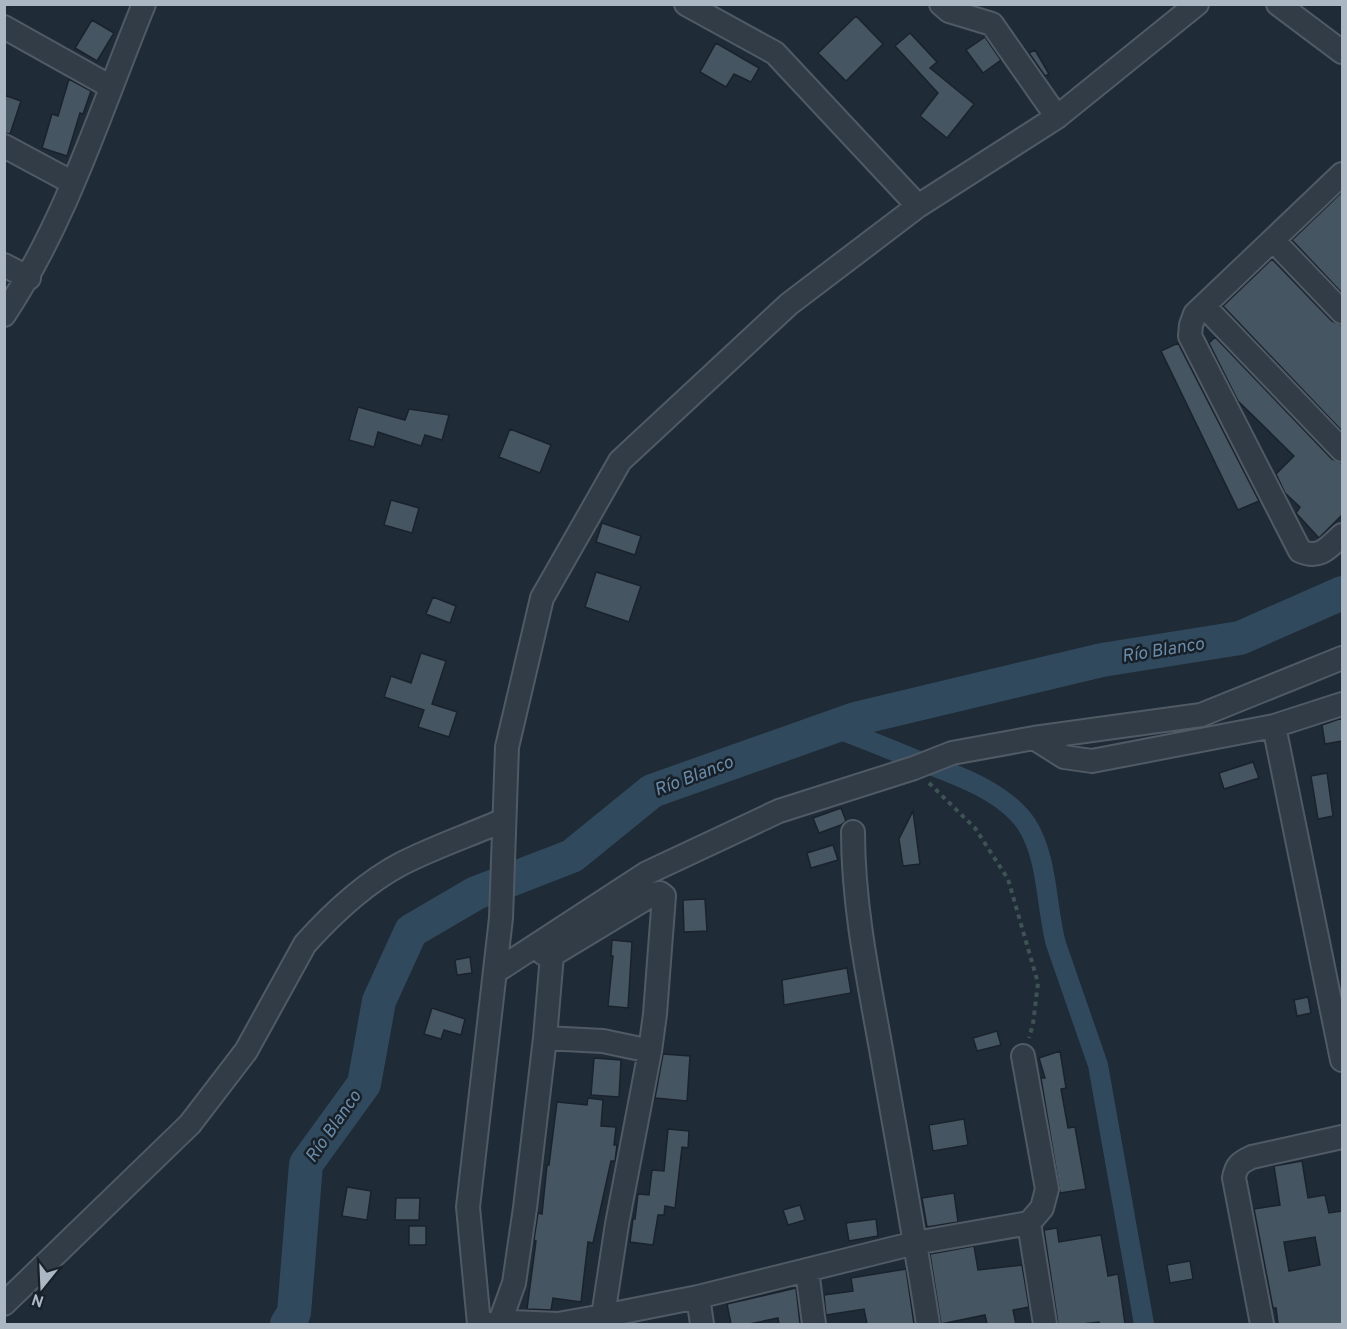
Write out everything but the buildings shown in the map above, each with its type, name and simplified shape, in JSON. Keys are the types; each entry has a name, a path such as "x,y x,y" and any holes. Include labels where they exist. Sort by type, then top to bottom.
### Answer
{"street":[{"path":"4,315 29,278 73,183 144,4"},
{"path":"686,4 775,53 918,206"},
{"path":"941,4 949,12 992,24 1057,117"},
{"path":"486,1324 468,1207 501,918 507,747 542,598 620,461 789,304 918,206 1057,117 1197,4"},
{"path":"1278,4 1342,52"},
{"path":"4,27 111,87"},
{"path":"4,146 73,183"},
{"path":"1342,176 1195,314 1190,336 1300,551 1307,554 1324,553 1342,535"},
{"path":"1273,240 1342,312"},
{"path":"4,265 29,278"},
{"path":"1204,306 1342,450"},
{"path":"543,950 647,873 779,811 952,753 1034,738 1201,715 1342,658"},
{"path":"1034,738 1064,757 1092,761 1274,726 1342,704"},
{"path":"1274,726 1342,1060"},
{"path":"4,1304 190,1124 246,1051 305,944 345,904 400,864 504,830"},
{"path":"853,832 853,870 863,946 928,1324"},
{"path":"495,972 653,894 660,893 664,896 655,1014 617,1224 610,1318"},
{"path":"486,1324 514,1283 525,1208 544,1038 543,950"},
{"path":"544,1038 603,1041 650,1051"},
{"path":"486,1324 558,1324 610,1318 915,1243 1029,1223 1042,1208 1047,1189 1023,1056"},
{"path":"1262,1324 1234,1178 1235,1169 1240,1163 1252,1157 1342,1137"},
{"path":"1029,1223 1045,1324"},
{"path":"807,1270 814,1324"},
{"path":"698,1297 702,1324"}],"path":[{"path":"916,766 975,828 1008,879 1038,982 1033,1024 1023,1056"}],"waterway":[{"name":"Río Blanco","path":"287,1324 294,1313 306,1164 364,1084 379,1001 411,931 476,893 572,856 652,791 855,719 1102,660 1240,638 1342,593"},
{"path":"833,727 960,777 991,792 1017,813 1034,838 1043,867 1056,944 1098,1065 1144,1324"}]}
